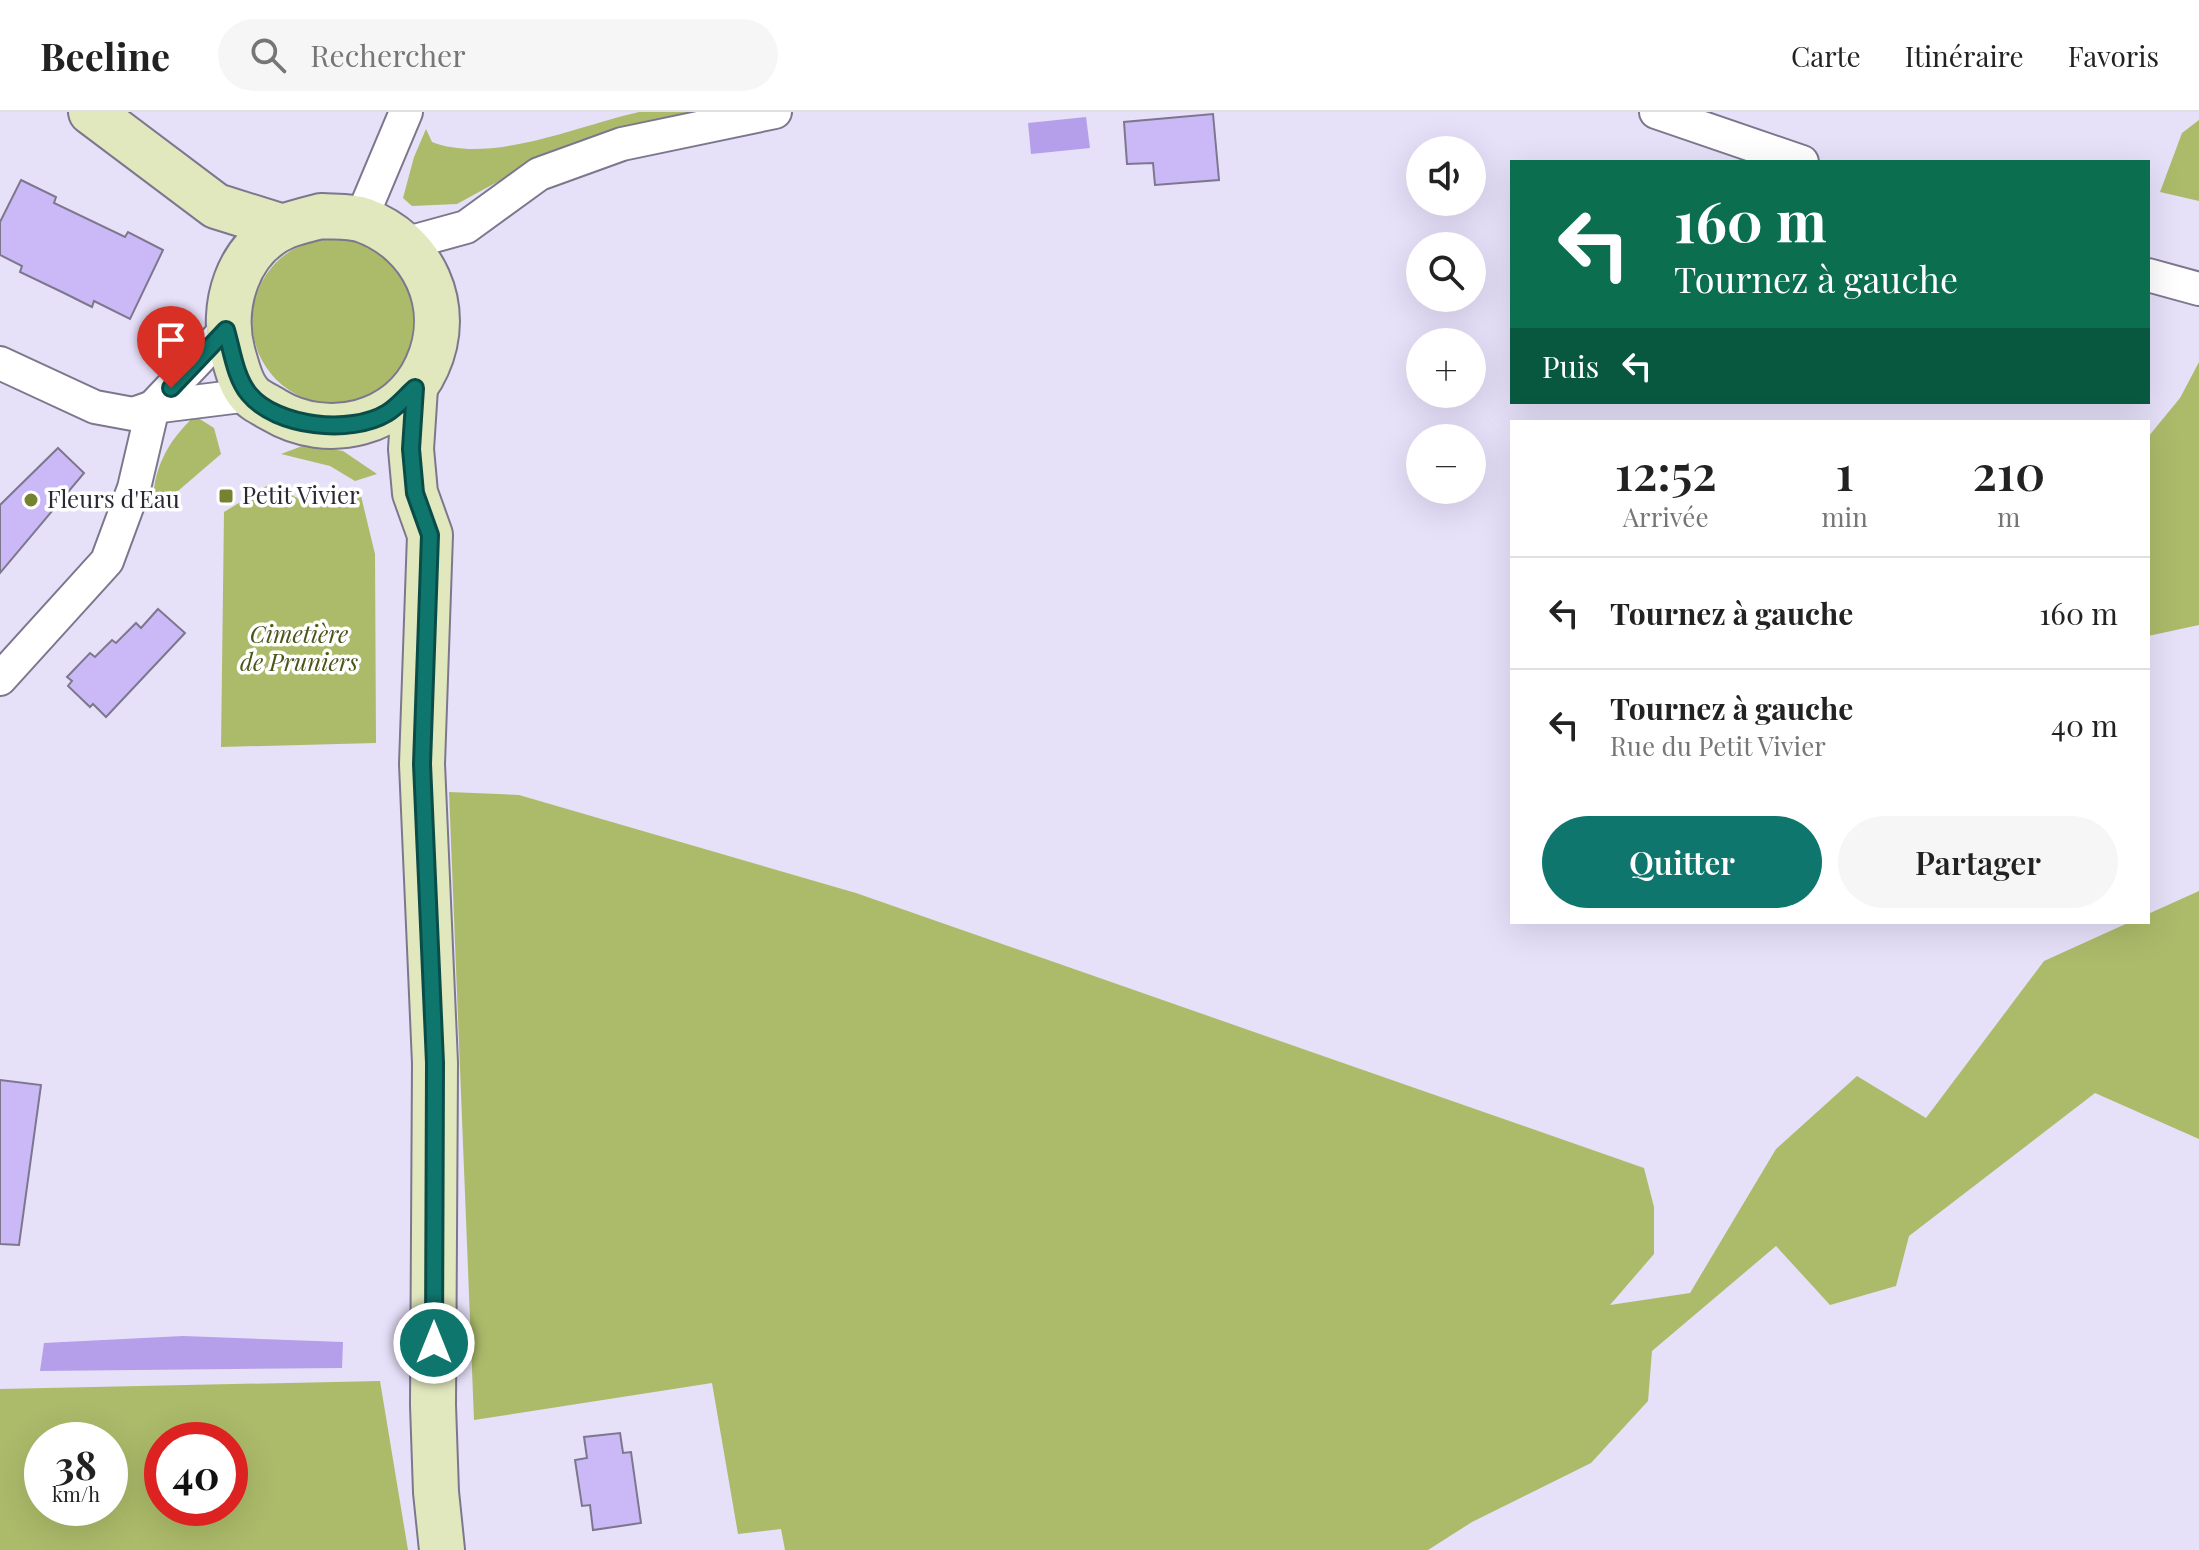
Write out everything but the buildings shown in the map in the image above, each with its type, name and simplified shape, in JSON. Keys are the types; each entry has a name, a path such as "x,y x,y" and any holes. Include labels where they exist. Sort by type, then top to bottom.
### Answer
{"street":[{"path":"91,112 216,206 283,227"},
{"path":"361,219 406,112"},
{"path":"404,244 466,227 539,174 622,144 775,112"},
{"path":"1656,112 1796,160"},
{"path":"216,206 239,275"},
{"path":"339,428 386,414 415,388 437,345 438,302 421,262 395,235 361,219 321,216 283,227 252,252 232,288 226,330 238,371 249,395 291,420 339,428 387,458 415,493"},
{"path":"431,286 466,227"},
{"path":"2150,276 2199,289"},
{"path":"0,679 107,561 134,488 153,407 226,330"},
{"path":"0,363 95,407 133,414 153,407 249,395"},
{"path":"415,388 411,449 415,493 430,535 422,764 435,1063 433,1405 442,1550"}],"green space":[{"path":"639,112 728,112 528,165 457,204 412,206 403,198 414,157 426,129 432,142 455,148 481,149 536,140"},
{"path":"2199,120 2199,201 2160,192 2182,133"},
{"path":"335,238 367,245 393,263 411,289 418,321 411,353 393,379 367,397 335,404 303,397 277,379 259,353 252,321 259,289 277,263 303,245"},
{"path":"2199,362 2199,625 2150,636 2150,435 2180,398"},
{"path":"195,416 214,428 221,454 157,509 153,507 153,493 159,468 177,435"},
{"path":"305,445 343,451 377,474 355,481 330,466 281,454"},
{"name":"Cimetière de Pruniers","path":"270,484 307,503 361,496 375,554 376,743 221,747 224,512"},
{"path":"449,792 519,795 856,893 1644,1168 1654,1207 1654,1254 1610,1305 1690,1293 1776,1149 1857,1076 1926,1118 2044,961 2126,924 2150,924 2150,913 2199,891 2199,1139 2095,1093 1909,1236 1896,1286 1830,1305 1776,1246 1652,1351 1648,1401 1591,1463 1472,1522 1428,1550 785,1550 781,1529 738,1534 712,1383 474,1420"},
{"path":"380,1381 408,1550 0,1550 0,1389"}],"shaded area":[{"path":"1086,117 1090,148 1031,154 1028,123"},
{"path":"183,1336 343,1342 342,1368 40,1371 44,1343"}],"place":[{"name":"Petit Vivier","path":"226,496"},
{"name":"Fleurs d'Eau","path":"31,500"}],"route":[{"path":"171,388 226,330 249,395 291,420 339,428 386,414 415,388 411,449 415,493 430,535 422,764 435,1063 434,1343"}]}
